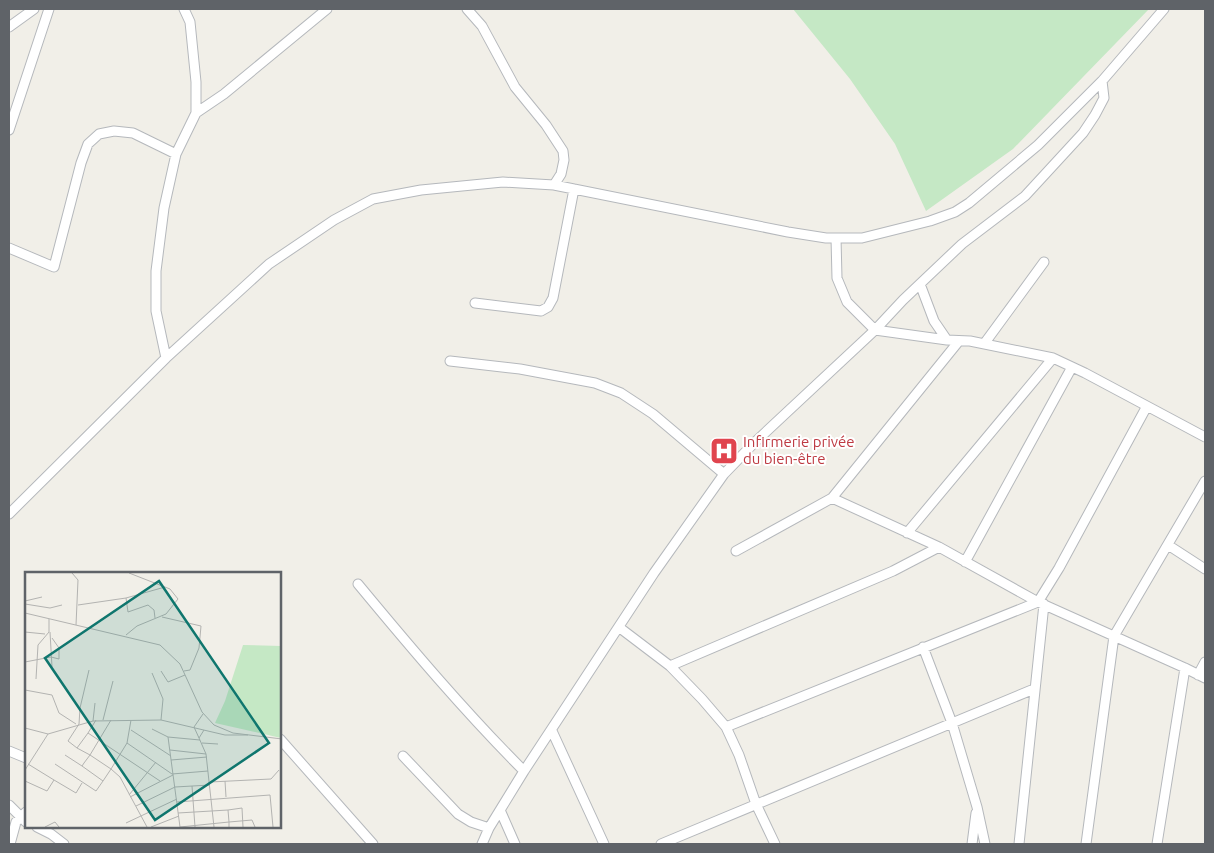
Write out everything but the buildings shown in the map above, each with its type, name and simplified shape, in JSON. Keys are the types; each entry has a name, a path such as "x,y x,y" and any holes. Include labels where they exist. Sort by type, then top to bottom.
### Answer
{"street":[{"path":"9,27 34,9"},
{"path":"9,130 49,9"},
{"path":"166,358 156,311 156,271 164,208 176,154 196,113 196,82 190,22 184,9"},
{"path":"196,113 224,94 327,9"},
{"path":"467,9 482,26 516,87 546,125 563,151 564,160 561,174 554,185"},
{"path":"9,514 166,358 269,264 334,220 373,199 420,190 493,183 554,185 788,232 836,238 862,238 930,222 955,212 969,203 1038,145 1102,81 1164,9"},
{"path":"482,844 489,828 524,772 620,628 654,573 724,474 962,244 1026,196 1083,133 1104,98 1102,81"},
{"path":"9,248 54,267 81,163 88,144 99,134 114,131 133,133 176,154"},
{"path":"474,303 541,311 548,307 553,298 574,189"},
{"path":"836,238 837,278 840,286 847,302 875,330 984,344 1053,358 1205,437"},
{"path":"984,344 1044,262"},
{"path":"920,284 934,321 947,340"},
{"path":"736,551 832,498 959,341"},
{"path":"907,533 1053,358"},
{"path":"450,361 520,369 595,383 621,393 652,414 724,474"},
{"path":"965,562 1072,367"},
{"path":"1019,844 1041,603 1147,406"},
{"path":"1086,844 1114,636 1205,481"},
{"path":"832,498 939,547 1041,603 1202,676 1205,662"},
{"path":"1168,545 1205,569"},
{"path":"670,666 893,571 939,547"},
{"path":"358,584 493,741 524,772"},
{"path":"726,727 922,648 1041,603"},
{"path":"620,628 670,666 726,727 740,755 756,804 775,844"},
{"path":"922,648 952,723 977,808 985,844"},
{"path":"1157,844 1185,668"},
{"path":"661,844 1034,689"},
{"path":"552,731 604,844"},
{"path":"281,740 373,844"},
{"path":"9,751 25,758"},
{"path":"403,756 458,814 471,822 489,828"},
{"path":"9,805 24,817 14,828 10,844"},
{"path":"972,844 977,808"},
{"path":"500,810 515,844"},
{"path":"39,828 64,844"}],"green space":[{"path":"793,9 1149,9 1013,149 926,211 895,144 850,79"}],"place":[{"name":"Infirmerie privée du bien-être","path":"724,451"}]}
